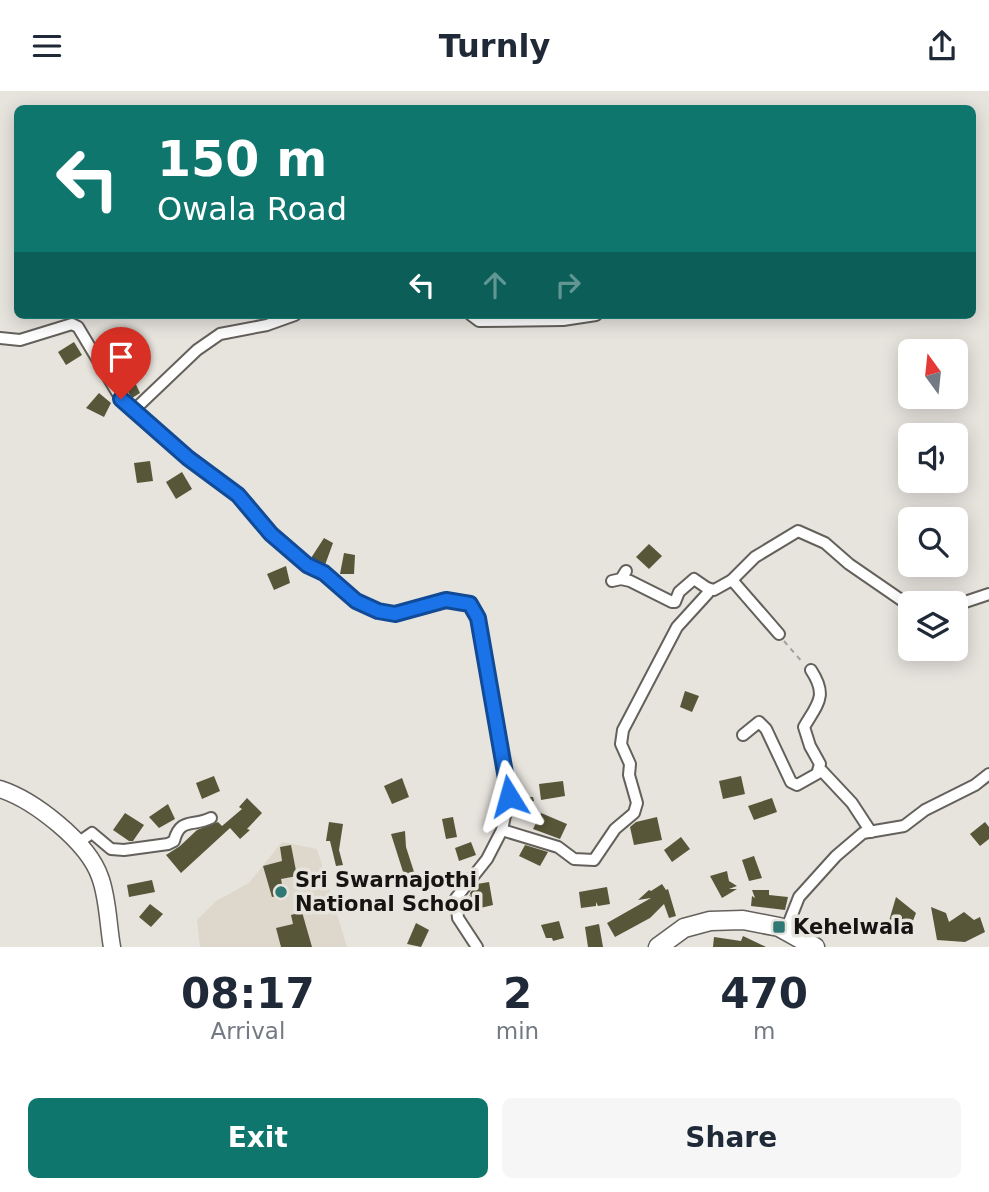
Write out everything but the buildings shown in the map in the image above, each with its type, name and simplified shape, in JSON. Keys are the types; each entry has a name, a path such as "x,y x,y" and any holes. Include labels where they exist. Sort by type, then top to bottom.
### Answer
{"highway":[{"path":"658,947 684,927 710,921 743,920 786,930 815,947"}],"main road":[{"path":"0,789 18,795 79,842 100,877 112,947"}],"street":[{"path":"133,411 197,350 220,334 284,319"},
{"path":"476,319 570,319"},
{"path":"0,338 20,340 72,324 78,327 121,399 133,411 188,458 238,495 271,534 307,565 324,573 356,601 378,611 395,614 446,600 470,604 478,618 509,796 502,830 487,859 456,898 458,918 477,947"},
{"path":"619,577 675,602 679,592 694,579 714,590 732,580 755,557 798,531 825,543 849,564 898,598"},
{"path":"732,580 779,634"},
{"path":"502,830 558,847 574,859 594,860 615,829 634,813 637,803 629,775 630,764 621,744 623,730 677,627 708,593 708,588"},
{"path":"968,601 989,594"},
{"path":"743,735 758,722 766,729 791,782 797,785 818,771 820,764 804,727 821,693 819,683 811,670"},
{"path":"818,771 822,771 852,803 871,832"},
{"path":"786,930 799,897 836,856 863,833 904,826 925,810 975,785 989,774"},
{"path":"79,842 92,833 111,849 124,850 168,844 174,841 177,831 184,824 211,818"}],"path":[{"path":"779,634 791,651 811,670"}],"shaded area":[{"name":"Sri Swarnajothi National School","path":"282,842 317,849 347,947 200,947 197,920 216,901 249,883"}],"place":[{"name":"Sri Swarnajothi National School","path":"281,892"},
{"name":"Kehelwala","path":"779,927"}],"route":[{"path":"121,399 188,458 238,495 271,534 307,565 324,573 356,601 378,611 395,614 446,600 470,604 478,618 509,796"}]}
